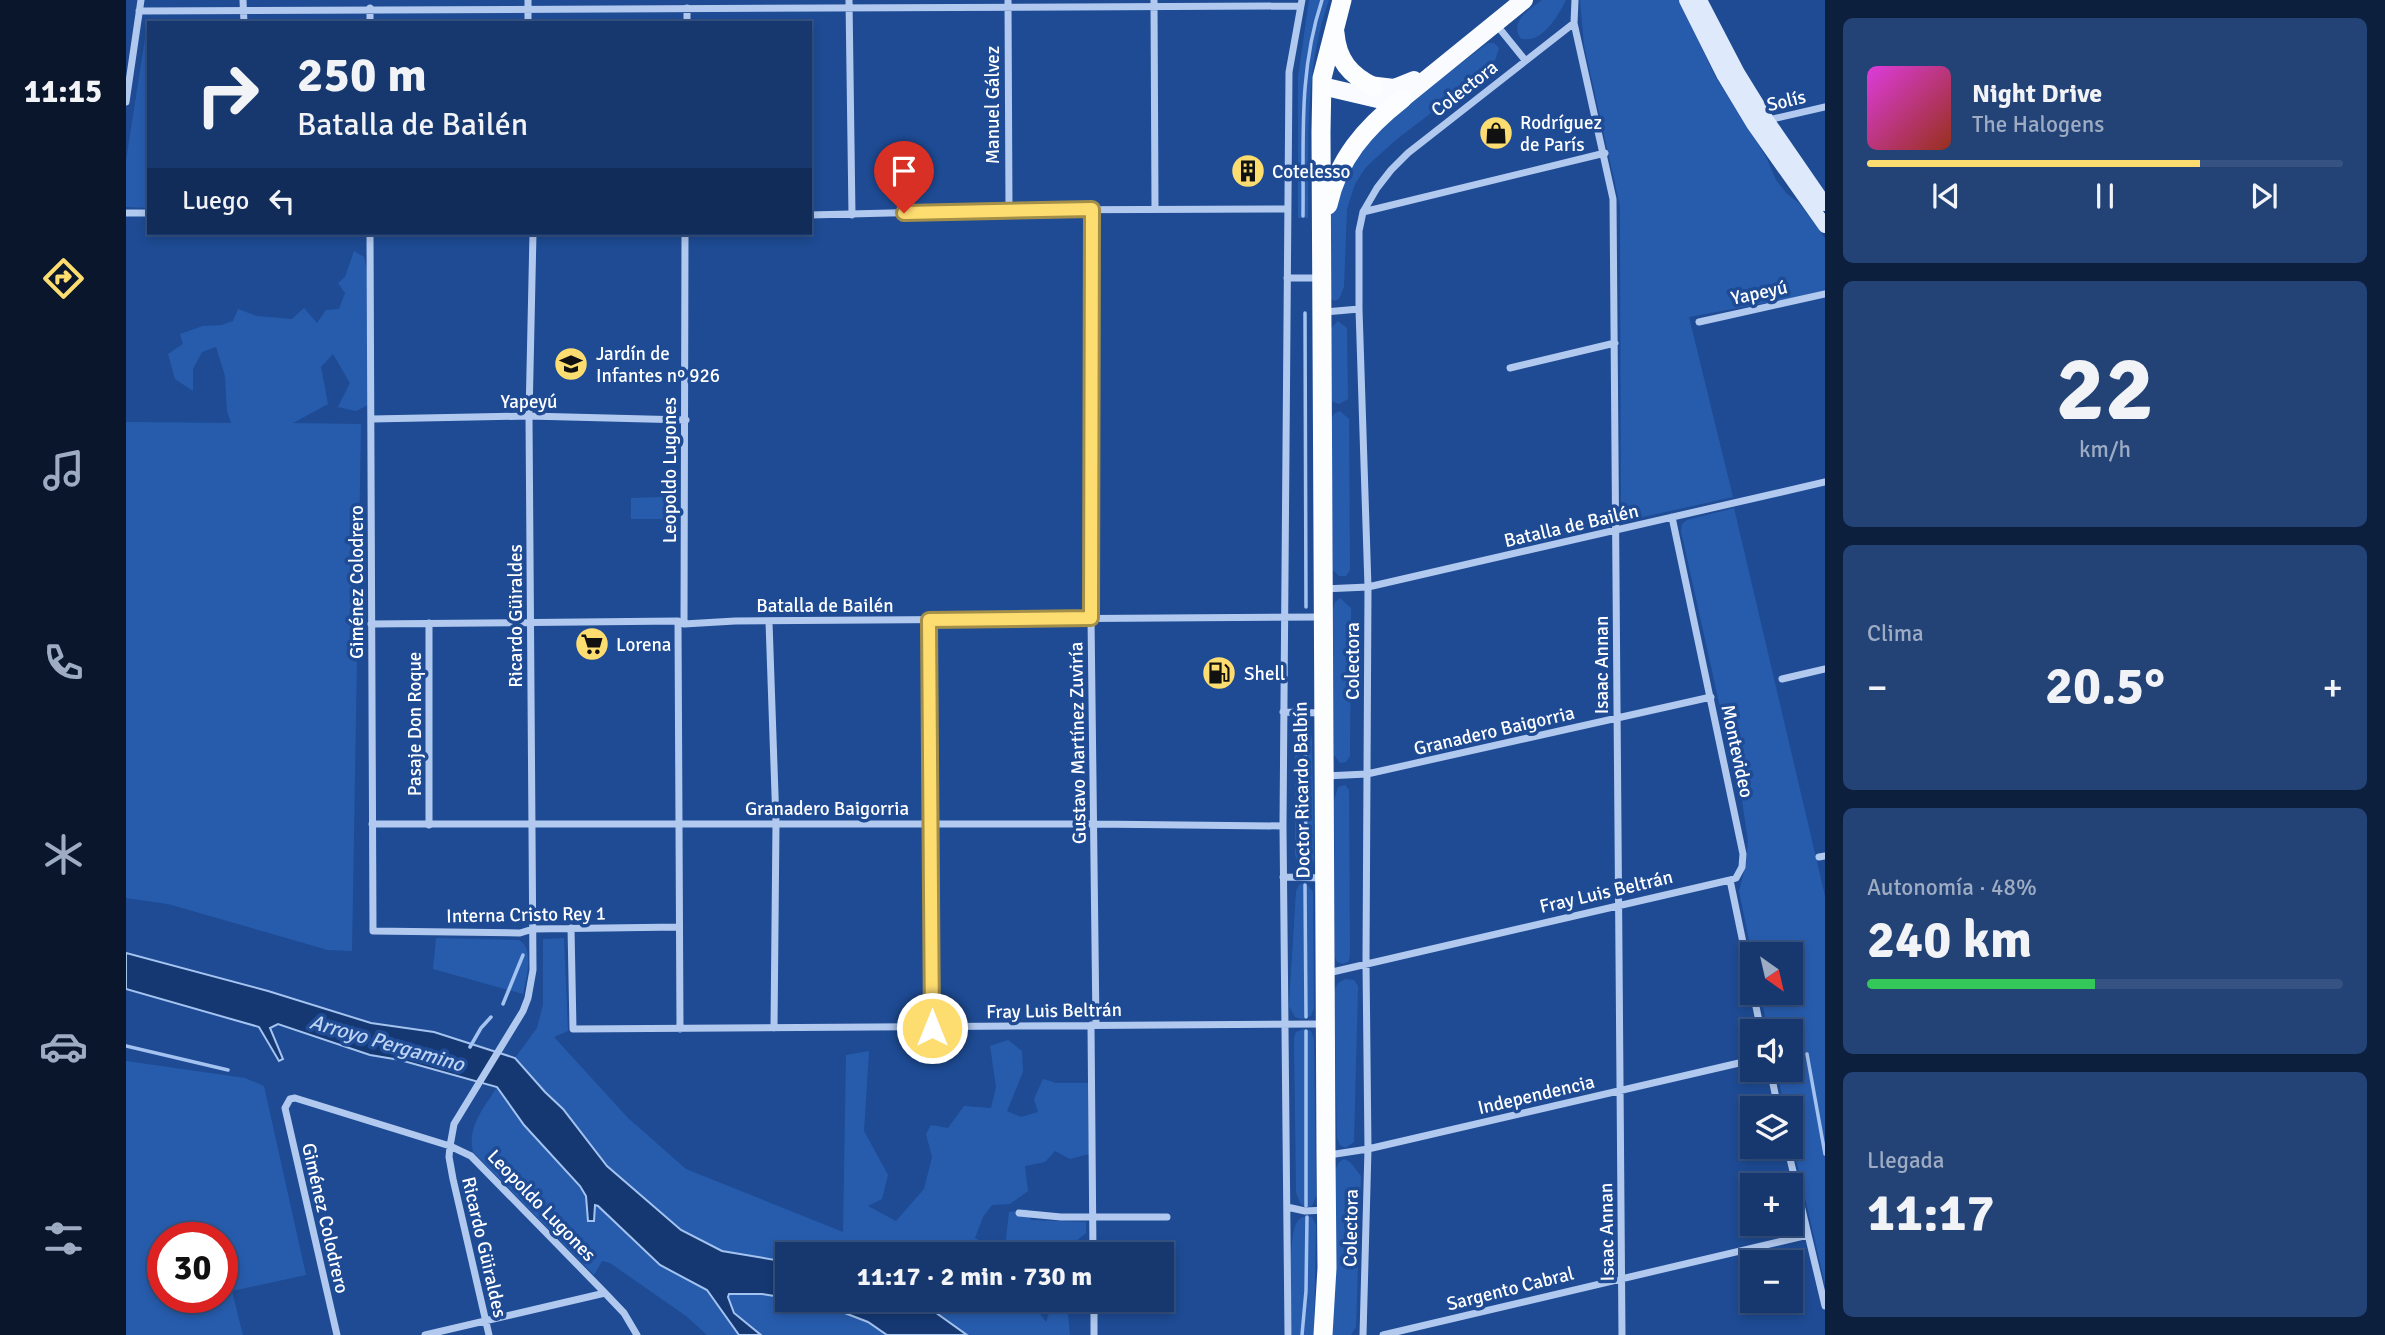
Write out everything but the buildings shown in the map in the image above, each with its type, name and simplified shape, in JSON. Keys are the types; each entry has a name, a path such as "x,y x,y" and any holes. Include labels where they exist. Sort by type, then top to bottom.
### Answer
{"highway":[{"path":"1321,244 1322,82 1342,0"},
{"path":"1335,22 1340,59 1354,75 1374,87"},
{"path":"1321,244 1331,190 1347,155 1370,126 1402,99"},
{"name":"Doctor Ricardo Balbín","path":"1321,244 1326,1155 1326,1294 1323,1335"}],"main road":[{"path":"1322,82 1386,101 1402,99 1524,0"},
{"path":"1686,0 1724,76 1825,204"},
{"path":"1705,3 1760,122 1825,226"},
{"path":"1322,82 1394,88 1410,83 1495,23"}],"street":[{"path":"126,102 141,0"},
{"path":"243,0 244,21"},
{"name":"Isaac Annan","path":"1575,0 1574,23 1605,153 1613,199 1622,1335"},
{"name":"Manuel Gálvez","path":"1007,3 1009,210"},
{"path":"1154,3 1155,208"},
{"path":"139,11 370,8 425,4 684,6 1301,3 1289,72 1283,617 1288,1334"},
{"path":"849,4 852,215"},
{"path":"370,8 370,21"},
{"name":"Colectora","path":"1495,23 1525,60"},
{"name":"Colectora","path":"1363,1335 1368,1149 1368,587 1359,232 1363,212 1384,178 1408,153 1574,23"},
{"name":"Solís","path":"1760,122 1825,107"},
{"path":"1363,212 1605,153"},
{"path":"812,215 1155,208 1288,209"},
{"name":"Gustavo Martínez Zuviría","path":"1092,209 1093,1242"},
{"path":"126,213 147,213"},
{"name":"Giménez Colodrero","path":"370,235 373,931"},
{"name":"Ricardo Güiraldes","path":"489,1335 449,1157 454,1124 523,1011 533,970 529,416 533,235"},
{"name":"Leopoldo Lugones","path":"680,1029 681,623 686,420 685,235"},
{"path":"1287,278 1320,278"},
{"name":"Yapeyú","path":"1699,322 1825,294"},
{"path":"1320,312 1359,309"},
{"path":"1510,368 1615,344"},
{"name":"Yapeyú","path":"372,419 529,416 686,420"},
{"name":"Batalla de Bailén","path":"1322,589 1368,587 1825,482"},
{"name":"Montevideo","path":"1672,517 1743,854 1741,867 1735,878 1730,880"},
{"name":"Batalla de Bailén","path":"371,624 1322,617"},
{"path":"929,620 932,1028"},
{"path":"769,622 776,823 774,1028"},
{"name":"Pasaje Don Roque","path":"429,623 429,825"},
{"path":"1782,679 1825,669"},
{"name":"Granadero Baigorria","path":"1324,776 1367,774 1711,697"},
{"path":"1283,712 1323,713"},
{"name":"Granadero Baigorria","path":"372,824 1283,826"},
{"path":"1283,877 1325,877"},
{"path":"1730,880 1743,942"},
{"name":"Fray Luis Beltrán","path":"1325,974 1730,880"},
{"name":"Interna Cristo Rey 1","path":"373,931 520,933 533,929 679,927"},
{"name":"Fray Luis Beltrán","path":"571,928 573,1030 1325,1024"},
{"name":"Independencia","path":"1326,1155 1368,1149 1740,1063"},
{"name":"Leopoldo Lugones","path":"285,1108 286,1102 295,1098 450,1146 471,1156 624,1313 637,1335"},
{"name":"Giménez Colodrero","path":"285,1108 337,1335"},
{"path":"1790,1159 1825,1306"},
{"path":"1286,1208 1326,1210"},
{"path":"1019,1213 1061,1217 1167,1217"},
{"name":"Sargento Cabral","path":"1383,1335 1808,1235"},
{"path":"425,1335 605,1293"},
{"path":"1094,1312 1094,1335"}],"shaded area":[{"path":"1309,0 1329,0 1315,53 1312,80 1308,135 1308,218 1298,218 1298,77"},
{"path":"1542,0 1566,0 1542,34 1535,38 1520,38 1517,26 1519,21"},
{"path":"1580,0 1679,0 1716,78 1766,157 1776,180 1787,194 1799,203 1825,238 1825,292 1689,317 1733,497 1625,521 1621,514 1620,206 1584,45"},
{"path":"147,25 147,208 126,207 126,161"},
{"path":"1488,43 1494,43 1499,48 1490,68 1397,139 1366,167 1355,184 1347,209 1344,287 1339,299 1331,299 1329,219 1351,159 1415,97"},
{"path":"354,251 364,257 369,280 368,405 356,411 338,407 350,383 333,354 321,367 328,404 293,423 361,424 352,951 328,950 168,904 126,898 126,422 231,423 227,411 225,376 216,347 202,352 193,369 193,391 175,379 168,354 183,344 180,334 203,326 222,325 233,321 238,309 257,316 292,319 304,308 317,323 326,310 339,309 345,293 338,283 345,277"},
{"path":"1338,321 1347,328 1348,399 1339,404 1333,402 1330,397 1331,328"},
{"path":"1340,411 1349,419 1350,570 1346,576 1339,576 1333,570 1331,418"},
{"path":"664,497 664,519 631,519 631,498"},
{"path":"1734,508 1825,896 1825,1284 1803,1189 1803,1173 1799,1173 1796,1159 1803,1159 1803,1096 1782,1096 1779,1082 1803,1082 1803,1019 1766,1019 1763,1005 1803,1005 1803,942 1750,942 1739,891 1746,864 1748,841 1741,794 1681,531 1682,524 1687,520"},
{"path":"1340,598 1351,608 1350,756 1346,762 1340,763 1334,755 1333,610 1335,602"},
{"path":"1301,723 1306,723 1312,738 1314,861 1309,872 1299,867 1295,855 1295,748 1296,731"},
{"path":"1345,785 1349,790 1350,955 1349,961 1343,964 1337,962 1335,956 1334,801 1338,787"},
{"path":"1305,882 1313,892 1314,1008 1311,1016 1302,1019 1295,1017 1289,1006 1296,891 1299,885"},
{"path":"436,938 519,940 524,944 528,957 523,994 433,969"},
{"path":"564,938 568,1031 554,1037 628,1118 686,1169 843,1232 846,1055 869,1051 864,1131 888,1175 882,1199 868,1206 896,1221 924,1189 932,1157 926,1134 931,1125 948,1128 964,1106 991,1108 996,1087 990,1046 1008,1040 1022,1051 1023,1072 1007,1111 1021,1117 1038,1112 1034,1099 1043,1079 1056,1083 1088,1083 1089,1154 1070,1159 1055,1151 1045,1162 1025,1166 1028,1191 1010,1204 992,1205 983,1217 975,1238 983,1242 775,1242 775,1260 722,1251 681,1230 607,1166 563,1109 515,1058 537,1028 543,1005 543,939"},
{"path":"1345,979 1354,980 1358,986 1354,1142 1345,1148 1337,1138 1334,991 1338,983"},
{"path":"1304,1029 1311,1031 1314,1039 1316,1196 1312,1206 1306,1208 1300,1203 1296,1192 1294,1038 1296,1032"},
{"path":"126,1061 245,1078 264,1086 306,1275 238,1290 238,1222 147,1222 147,1313 238,1313 243,1335 126,1335"},
{"path":"497,1087 524,1125 580,1186 586,1196 589,1221 595,1205 598,1206 660,1265 707,1290 739,1335 707,1335 686,1316 610,1263 602,1261 594,1275 473,1152 472,1134 482,1110"},
{"path":"1344,1159 1350,1162 1361,1176 1356,1327 1351,1335 1332,1335 1336,1168"},
{"path":"1027,1209 1031,1220 1086,1222 1086,1233 1075,1242 1006,1242 1009,1212"},
{"path":"1306,1216 1312,1217 1316,1225 1314,1335 1292,1335 1292,1244 1297,1222"},
{"path":"729,1294 775,1296 775,1312 843,1312 868,1322 887,1335 761,1335 734,1313"},
{"path":"935,1312 1029,1312 1040,1314 1046,1322 1050,1312 1068,1314 1070,1335 967,1335"}],"water":[{"name":"Arroyo Pergamino","path":"126,953 268,991 371,1023 434,1032 515,1058 563,1109 607,1166 681,1230 722,1251 775,1260 775,1296 729,1294 728,1297 734,1313 761,1335 739,1335 707,1290 660,1265 598,1206 595,1205 594,1221 588,1221 586,1196 580,1186 524,1125 497,1087 400,1060 370,1055 278,1024 270,1028 283,1059 279,1061 259,1027 126,989"},
{"path":"842,1312 935,1312 967,1335 887,1335 868,1322"}],"waterway":[{"path":"1303,216 1306,80 1314,27 1322,0"},
{"path":"1305,313 1306,607"},
{"path":"1302,726 1305,736 1306,867"},
{"path":"1305,885 1306,1017"},
{"path":"503,1004 523,955"},
{"name":"Arroyo Pergamino","path":"470,1047 491,1017"},
{"path":"1306,1031 1306,1206"},
{"path":"126,1046 228,1070"},
{"path":"1807,1054 1825,1154"},
{"path":"1302,1335 1306,1291 1307,1217"}],"place":[{"name":"Rodríguez de París","path":"1496,133"},
{"name":"Cotelesso","path":"1248,171"},
{"name":"Jardín de Infantes nº 926","path":"571,364"},
{"name":"Lorena","path":"592,644"},
{"name":"Shell","path":"1219,673"}],"route":[{"path":"904,213 1092,209 1091,618 929,620 932,1028"}]}
